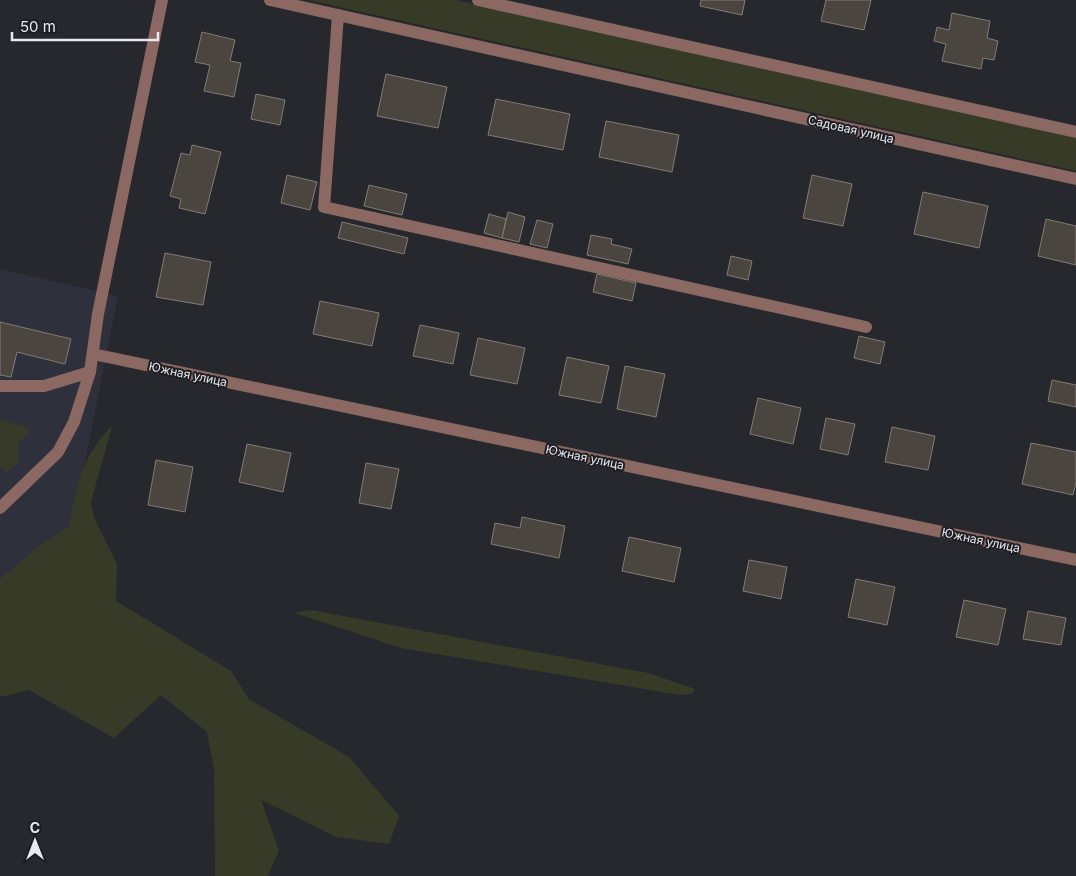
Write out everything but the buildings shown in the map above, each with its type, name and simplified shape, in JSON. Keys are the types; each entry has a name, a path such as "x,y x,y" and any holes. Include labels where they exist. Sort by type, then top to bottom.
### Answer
{"street":[{"path":"0,508 58,452 74,422 90,372 98,314 162,0"},
{"name":"Садовая улица","path":"270,0 1076,179"},
{"path":"478,0 1076,132"},
{"path":"338,15 324,207 866,327"},
{"name":"Южная улица","path":"93,354 1076,560"},
{"path":"0,386 44,386 90,372"}],"shaded area":[{"path":"0,269 118,296 63,573 0,590"}],"green space":[{"path":"308,0 455,0 1076,137 1076,171"},
{"path":"0,420 27,427 28,435 19,442 18,463 7,472 0,468"},
{"path":"112,426 91,502 94,518 117,564 116,601 231,671 249,699 349,757 399,816 389,844 337,837 261,800 279,851 268,876 215,876 214,769 207,732 161,695 114,738 29,690 0,697 0,579 39,546 69,527 74,498 87,460 102,437"},
{"path":"311,610 648,673 695,689 692,694 680,695 401,648 295,613"}]}
